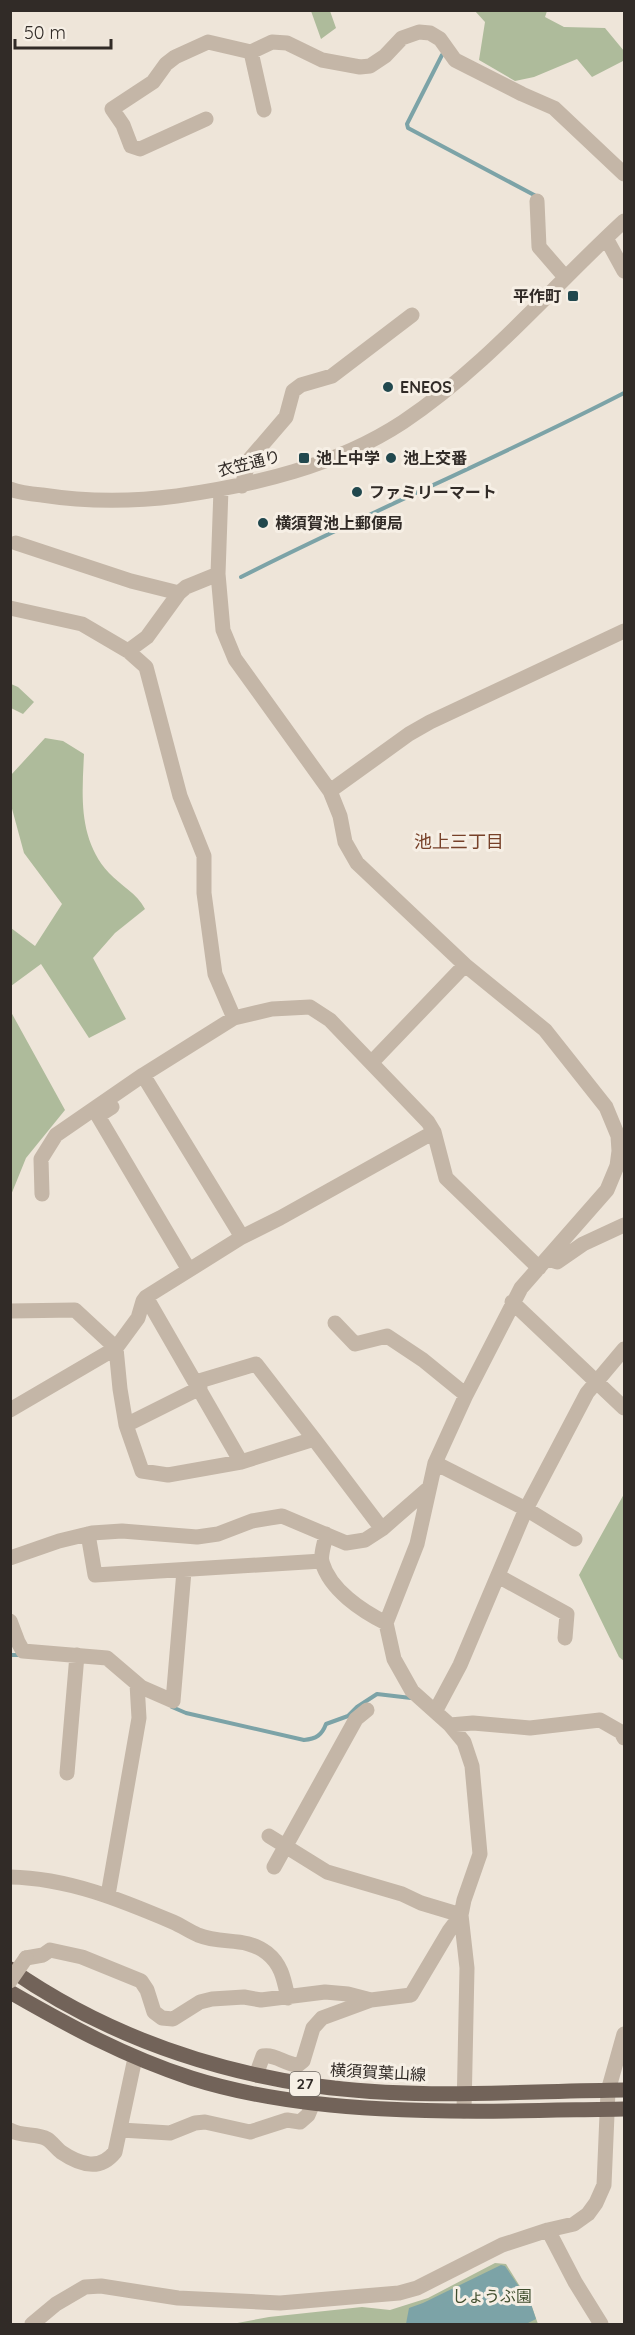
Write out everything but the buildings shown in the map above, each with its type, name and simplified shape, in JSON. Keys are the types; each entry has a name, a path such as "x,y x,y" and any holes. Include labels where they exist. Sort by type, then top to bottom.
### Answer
{"main road":[{"name":"横須賀葉山線","path":"10,1969 54,1997 118,2031 180,2055 218,2067 256,2075 328,2087 373,2091 465,2093 624,2091"},
{"name":"横須賀葉山線","path":"10,1992 96,2041 135,2058 192,2078 246,2092 313,2103 465,2111 624,2109"}],"street":[{"path":"206,119 140,148 131,146 123,125 112,109 153,82 166,64 175,57 208,42 251,52 273,42 287,43 322,60 360,67 370,66 385,56 402,38 419,32 430,33 440,39 455,60 554,108 624,174"},
{"path":"251,52 264,110"},
{"path":"537,201 539,247 565,277"},
{"name":"衣笠通り","path":"10,489 79,501 145,500 242,486 323,461 371,440 401,423 460,380 624,221"},
{"path":"606,238 624,271"},
{"path":"242,486 249,460 286,417 293,391 301,385 332,376 412,315"},
{"path":"221,489 218,573 223,630 235,660 330,791 340,816 345,842 357,863 465,965 545,1030 606,1107 618,1136 617,1166 607,1190 520,1288 466,1395 435,1463 417,1544 386,1623 394,1659 412,1691 436,1710 464,1742 472,1766 480,1854 461,1915 466,1968 465,2111"},
{"path":"16,543 179,593"},
{"path":"128,651 147,637 179,593 186,587 218,573"},
{"path":"10,608 82,624 128,651 146,668 174,776 204,856 204,893 215,974 234,1018"},
{"path":"330,791 409,734 430,722 624,631"},
{"path":"372,1062 465,965"},
{"path":"42,1194 41,1159 56,1136 143,1075 234,1018 272,1009 310,1007 330,1020 428,1122 434,1132 446,1178 544,1263 557,1262 583,1244 624,1225"},
{"path":"143,1075 242,1237"},
{"path":"111,1098 115,1104 98,1116 189,1270"},
{"path":"10,1410 116,1348 138,1318 146,1297 242,1237 434,1132"},
{"path":"146,1297 241,1462"},
{"path":"512,1302 624,1408"},
{"path":"10,1311 75,1310 116,1348 126,1425 141,1471 168,1475 241,1462 314,1439"},
{"path":"334,1323 355,1344 387,1336 423,1360 466,1395"},
{"path":"436,1710 460,1665 526,1509 595,1382 624,1349"},
{"path":"126,1425 198,1385 256,1364 382,1529"},
{"path":"435,1463 526,1509 575,1539"},
{"path":"10,1558 88,1534 122,1531 197,1537 218,1534 252,1521 282,1516 346,1543 365,1540 382,1529 429,1488"},
{"path":"88,1534 95,1575 322,1561"},
{"path":"326,1534 322,1561 341,1591 365,1612 386,1623"},
{"path":"10,1621 23,1651 107,1658 137,1684 173,1701 184,1571"},
{"path":"498,1576 567,1614 565,1638"},
{"path":"67,1773 77,1654"},
{"path":"108,1895 139,1718 137,1684"},
{"path":"274,1867 288,1846 356,1719 367,1710"},
{"path":"450,1725 473,1723 530,1728 600,1720 621,1732 624,1738"},
{"path":"269,1836 327,1872 402,1894 421,1903 461,1915"},
{"path":"10,1877 30,1877 108,1895 176,1923 200,1936 250,1942 268,1954 280,1966 288,1998"},
{"path":"256,2075 262,2056 272,2055 291,2065 298,2065 303,2061 313,2028 322,2018 371,2000 411,1995 461,1915"},
{"path":"10,1981 26,1958 43,1955 50,1950 82,1958 141,1981 147,1990 154,2012 162,2018 173,2019 200,2002 212,1999 244,1997 261,2000 325,1992 348,1994 371,2000"},
{"path":"32,2325 56,2304 85,2287 101,2286 178,2298 280,2303 399,2293 417,2288 502,2245 574,2224 588,2214 604,2185 609,2091 624,2034"},
{"path":"10,2130 18,2134 46,2138 61,2152 79,2162 96,2165 108,2161 115,2152 121,2130 135,2058"},
{"path":"121,2130 170,2133 195,2123 205,2122 250,2132 287,2120 300,2122 308,2115 313,2103"},
{"path":"548,2230 601,2325"}],"green space":[{"path":"311,11 330,11 336,28 321,39"},
{"path":"475,11 547,11 545,17 564,27 605,28 624,51 623,61 592,77 577,59 534,77 515,81 479,60 485,22"},
{"path":"11,684 18,687 34,702 23,714 11,708"},
{"path":"45,738 63,741 84,754 84,816 92,846 109,873 142,903 145,909 115,933 93,958 126,1019 89,1038 41,964 11,986 11,928 35,946 62,904 24,853 11,805 11,775"},
{"path":"11,1012 65,1110 26,1158 11,1195"},
{"path":"624,1494 624,1661 619,1657 579,1575"},
{"name":"しょうぶ園","path":"495,2263 506,2264 531,2304 538,2324 232,2324 269,2317 362,2307 390,2310 428,2298"}],"water":[{"name":"しょうぶ園","path":"501,2265 505,2266 531,2304 536,2319 526,2324 406,2324 409,2308"}],"waterway":[{"path":"442,55 407,124 408,128 536,196"},
{"path":"241,577 624,393"},
{"path":"10,1655 22,1655"},
{"path":"172,1707 186,1713 304,1740 318,1736 326,1724 348,1716 377,1694 411,1698"}],"place":[{"name":"平作町","path":"573,296"},
{"name":"ENEOS","path":"388,387"},
{"name":"池上中学","path":"304,458"},
{"name":"池上交番","path":"391,458"},
{"name":"ファミリーマート","path":"357,492"},
{"name":"横須賀池上郵便局","path":"263,523"}],"district":[{"name":"池上三丁目","path":"459,842"}]}
